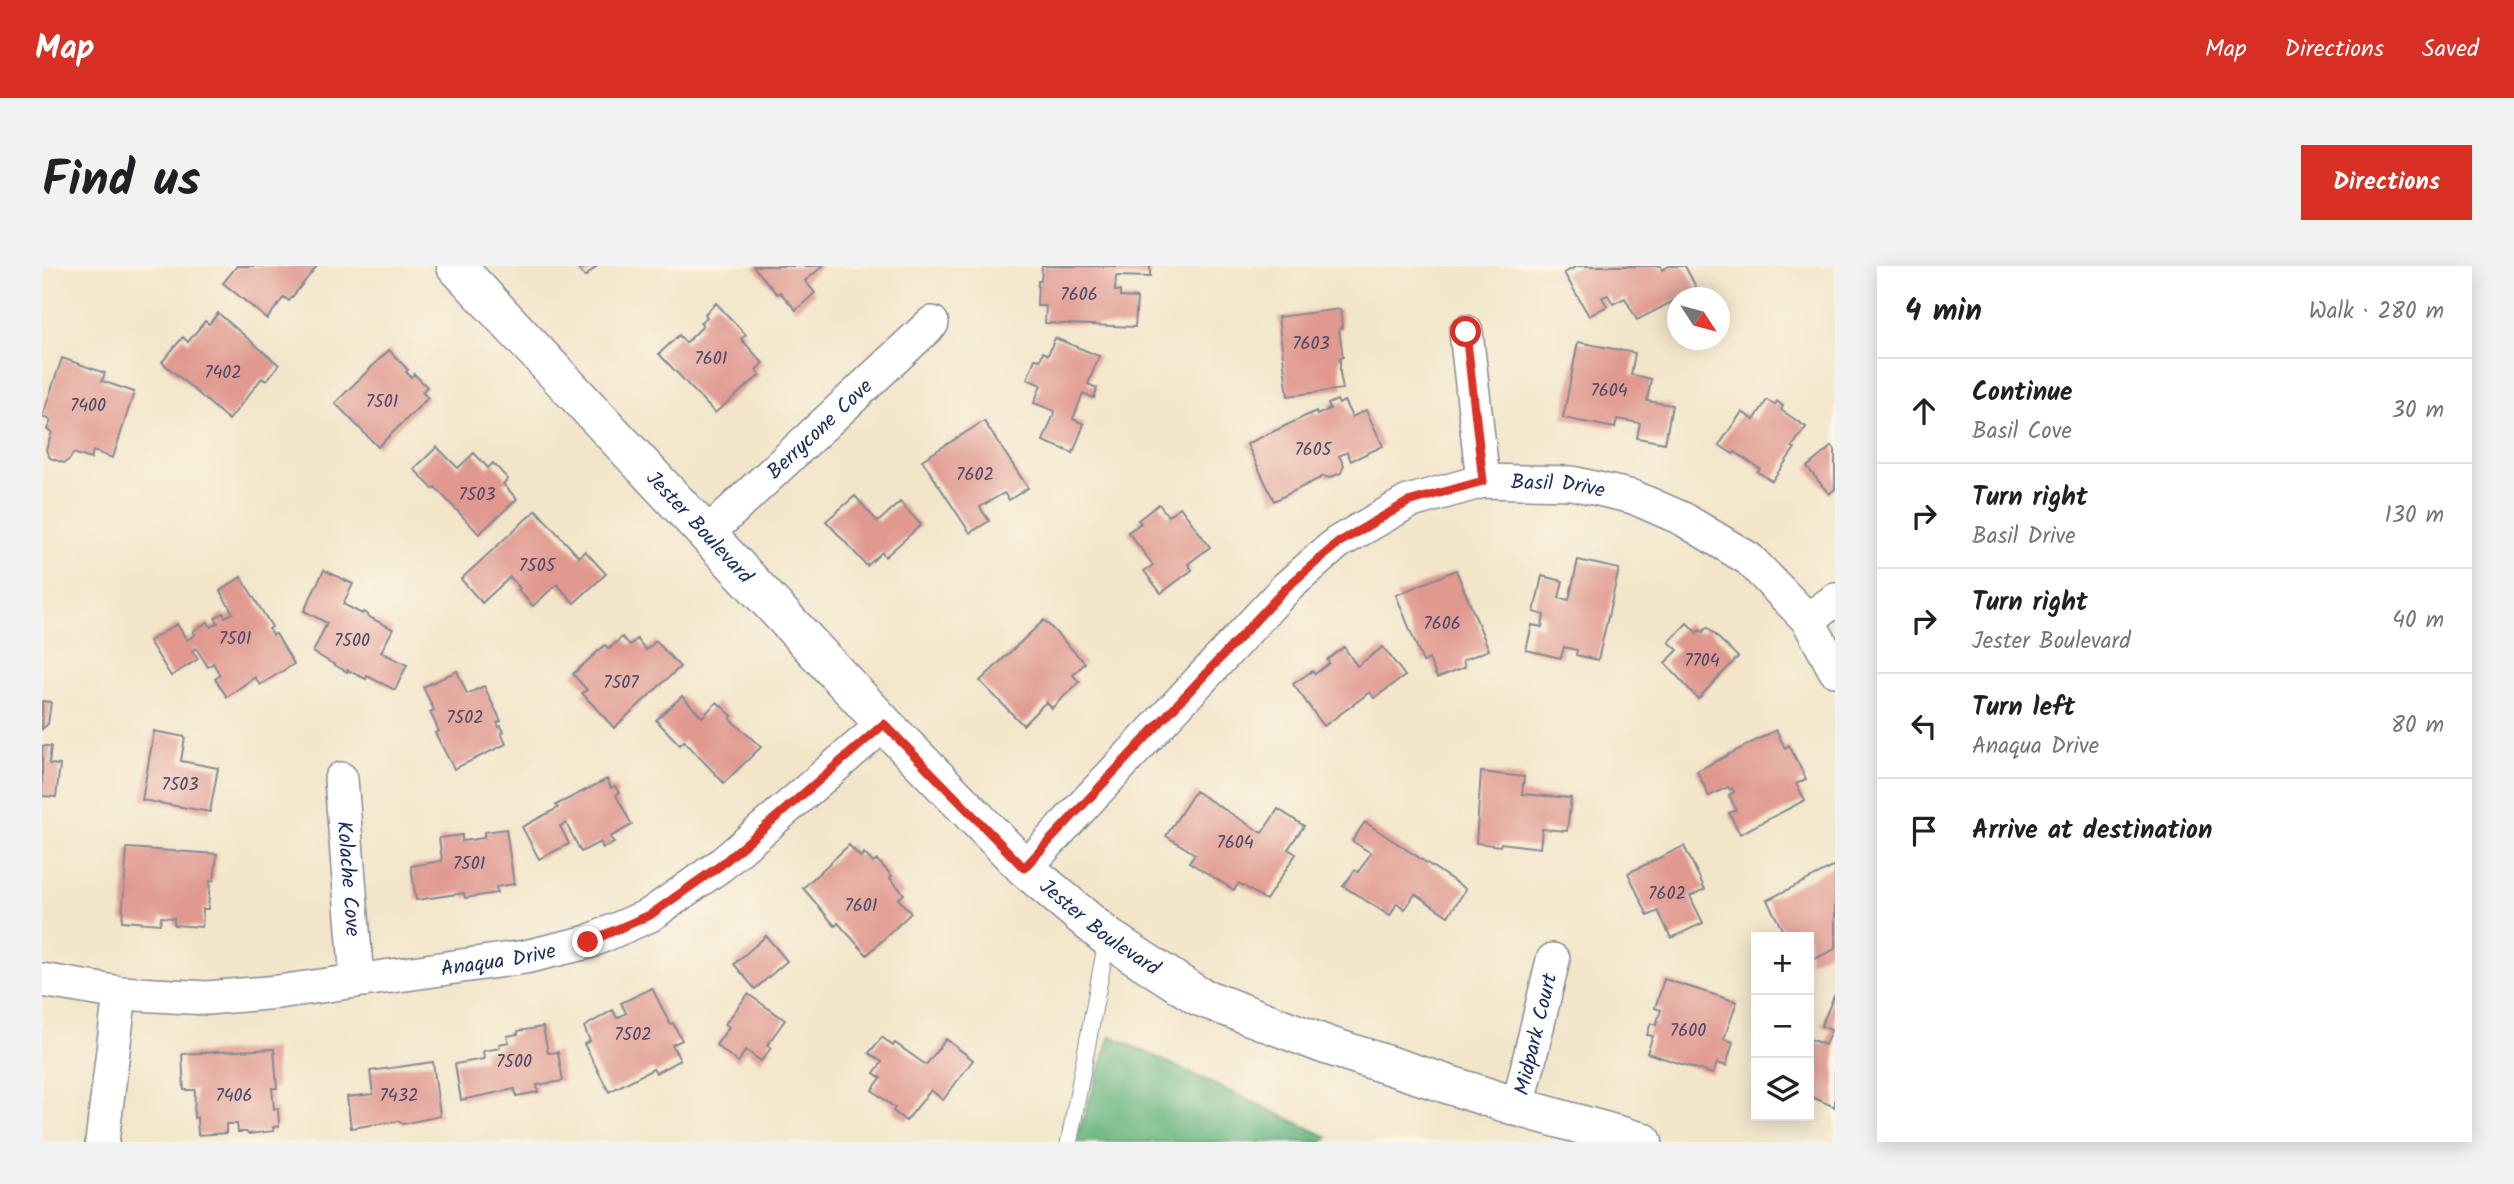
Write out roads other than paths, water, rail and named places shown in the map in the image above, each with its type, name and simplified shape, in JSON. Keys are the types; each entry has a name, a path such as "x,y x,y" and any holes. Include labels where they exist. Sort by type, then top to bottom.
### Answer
{"street":[{"name":"Jester Boulevard","path":"456,266 884,724 1024,868 1107,937 1198,996 1326,1045 1518,1107 1643,1142"},
{"name":"Berrycone Cove","path":"707,534 932,323"},
{"path":"1466,332 1483,481"},
{"name":"Basil Drive","path":"1024,868 1286,588 1338,543 1408,502 1483,481 1572,483 1633,498 1683,519 1749,559 1808,620 1835,670"},
{"path":"1808,620 1835,600"},
{"name":"Anaqua Drive","path":"42,980 120,993 207,998 278,992 524,957 588,942 650,915 721,865 884,724"},
{"name":"Kolache Cove","path":"341,779 357,979"},
{"name":"Midpark Court","path":"1518,1107 1553,960"},
{"path":"102,1142 120,993"}],"lane":[{"path":"1069,1142 1107,937"}]}
